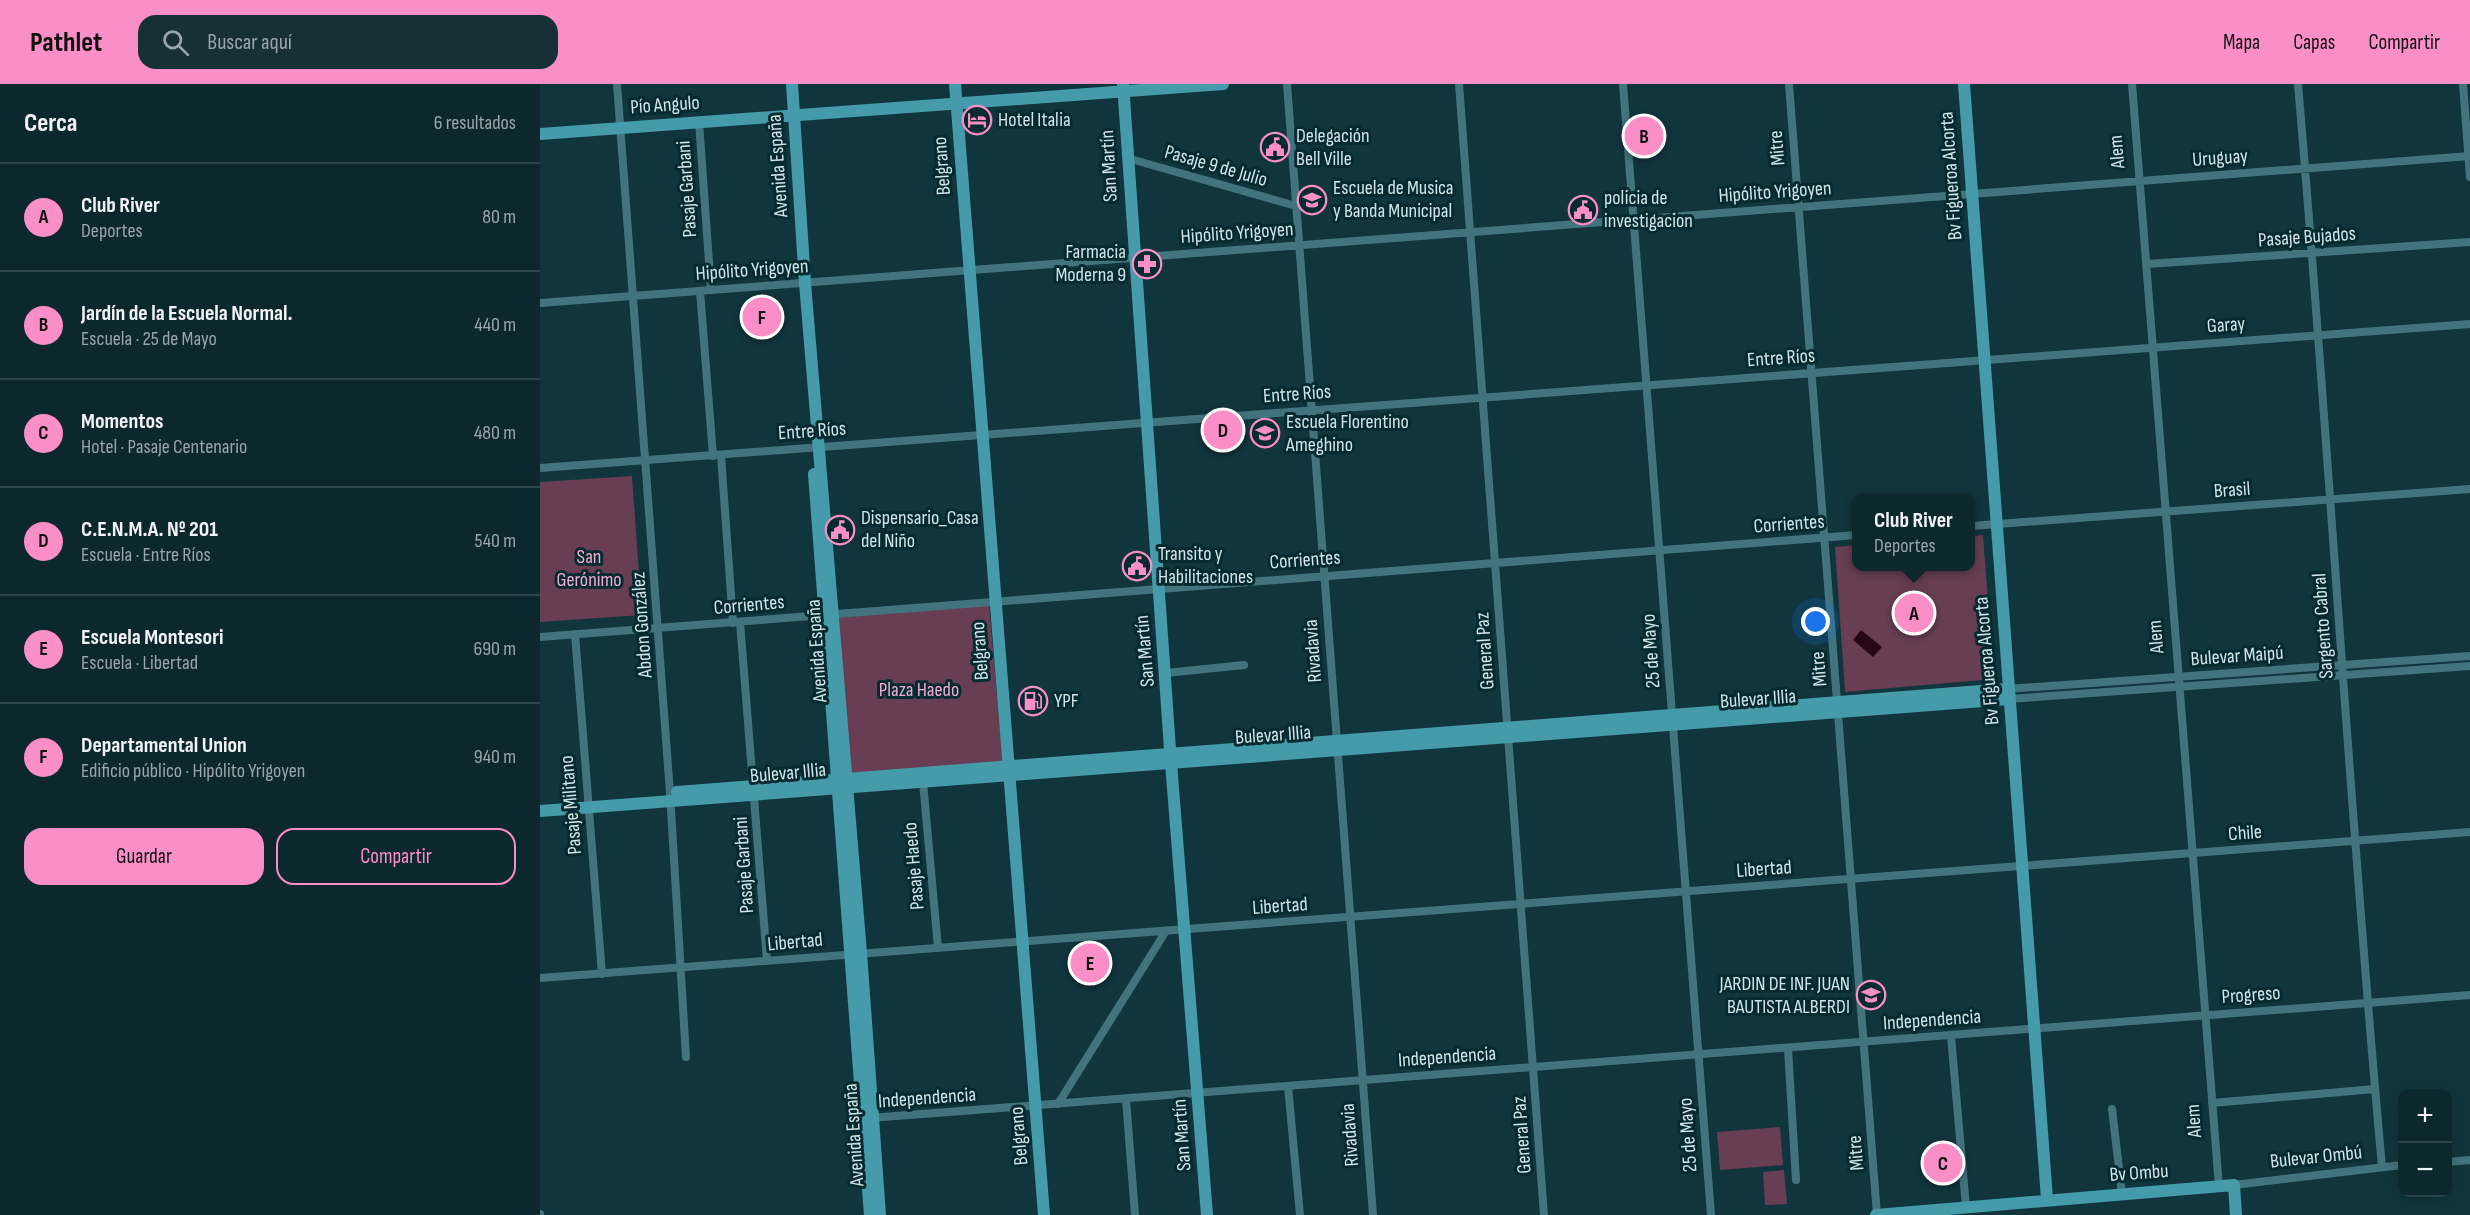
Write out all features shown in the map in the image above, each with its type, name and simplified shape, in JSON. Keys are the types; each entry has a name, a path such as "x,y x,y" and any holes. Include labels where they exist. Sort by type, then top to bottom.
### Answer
{"street":[{"name":"Abdon González","path":"616,84 671,797 686,1057"},
{"name":"Avenida España","path":"784,84 790,116 841,783 857,953 868,1119 870,1215"},
{"name":"Avenida España","path":"790,116 792,84"},
{"name":"Belgrano","path":"955,84 1044,1215"},
{"name":"Pío Angulo","path":"540,134 957,103 1124,88 1223,84"},
{"name":"Rivadavia","path":"1287,84 1373,1215"},
{"name":"General Paz","path":"1459,84 1544,1215"},
{"name":"25 de Mayo","path":"1623,84 1711,1215"},
{"name":"Mitre","path":"1789,84 1839,707 1876,1215"},
{"name":"Bv Figueroa Alcorta","path":"1964,84 2047,1199"},
{"name":"Alem","path":"2132,84 2219,1187"},
{"name":"Sargento Cabral","path":"2298,84 2313,253 2354,841 2382,1167"},
{"path":"2463,84 2470,177"},
{"name":"San Martín","path":"1124,88 1134,257 1207,1215"},
{"name":"Pasaje Garbani","path":"699,122 711,290"},
{"name":"Uruguay","path":"1972,194 2469,156"},
{"name":"Pasaje 9 de Julio","path":"1127,158 1296,206"},
{"name":"Hipólito Yrigoyen","path":"540,303 1972,194"},
{"name":"Pasaje Bujados","path":"2147,264 2470,242"},
{"name":"Pasaje Garbani","path":"700,291 754,791 767,961"},
{"name":"Garay","path":"1984,360 2470,324"},
{"name":"Entre Ríos","path":"540,468 1984,360"},
{"name":"Brasil","path":"1996,524 2470,489"},
{"path":"1975,526 1996,524"},
{"name":"Corrientes","path":"540,637 1852,535"},
{"name":"Pasaje Militano","path":"575,634 602,974"},
{"name":"Bulevar Maipú","path":"2008,694 2178,677 2470,656"},
{"path":"1166,672 1244,665"},
{"name":"Bulevar Maipú","path":"2008,694 2179,687 2470,666"},
{"name":"Bulevar Illia","path":"540,803 587,803 754,791 2008,694"},
{"name":"Bulevar Illia","path":"841,783 924,782 1008,771"},
{"name":"Pasaje Haedo","path":"924,782 938,948"},
{"name":"Bulevar Illia","path":"540,811 587,803"},
{"name":"Chile","path":"2022,866 2470,832"},
{"name":"Libertad","path":"540,978 2022,866"},
{"path":"1058,1104 1166,931"},
{"name":"Progreso","path":"2034,1028 2470,995"},
{"name":"Independencia","path":"868,1119 2034,1028"},
{"path":"1951,1036 1966,1207"},
{"path":"1788,1049 1796,1180"},
{"path":"1288,1086 1300,1215"},
{"path":"2212,1103 2375,1089"},
{"path":"1126,1099 1136,1215"},
{"path":"2112,1109 2122,1194"},
{"name":"Avenida España","path":"868,1119 880,1215"},
{"path":"2452,1162 2470,1160"},
{"name":"Bulevar Ombú","path":"2234,1185 2398,1165"},
{"path":"2234,1185 2236,1215"},
{"name":"Bv Ombu","path":"1876,1215 2234,1185"}],"green space":[{"name":"San Gerónimo","path":"632,476 642,615 540,622 540,482"},
{"path":"1983,535 1994,679 1845,692 1835,547 1852,545 1852,571 1975,571 1975,536"},
{"name":"Plaza Haedo","path":"989,605 1003,764 849,776 836,616"},
{"path":"1780,1127 1783,1165 1720,1170 1717,1132"},
{"path":"1784,1170 1787,1204 1765,1205 1763,1172"}],"shaded area":[{"path":"1861,630 1882,647 1873,657 1853,640"}],"place":[{"name":"Hotel Italia","path":"977,120"},
{"name":"Jardín de la Escuela Normal.","path":"1644,136"},
{"name":"Delegación Bell Ville","path":"1275,147"},
{"name":"Escuela de Musica y Banda Municipal","path":"1312,200"},
{"name":"policia de investigacion","path":"1583,210"},
{"name":"Farmacia Moderna 9","path":"1147,264"},
{"name":"Departamental Union","path":"762,317"},
{"name":"C.E.N.M.A. Nº 201","path":"1223,430"},
{"name":"Escuela Florentino Ameghino","path":"1265,433"},
{"name":"Dispensario_Casa del Niño","path":"840,530"},
{"name":"Transito y Habilitaciones","path":"1137,566"},
{"name":"Club River","path":"1914,613"},
{"name":"YPF","path":"1033,701"},
{"name":"Escuela Montesori","path":"1090,963"},
{"name":"JARDIN DE INF. JUAN BAUTISTA ALBERDI","path":"1871,995"},
{"name":"Momentos","path":"1943,1163"}]}
